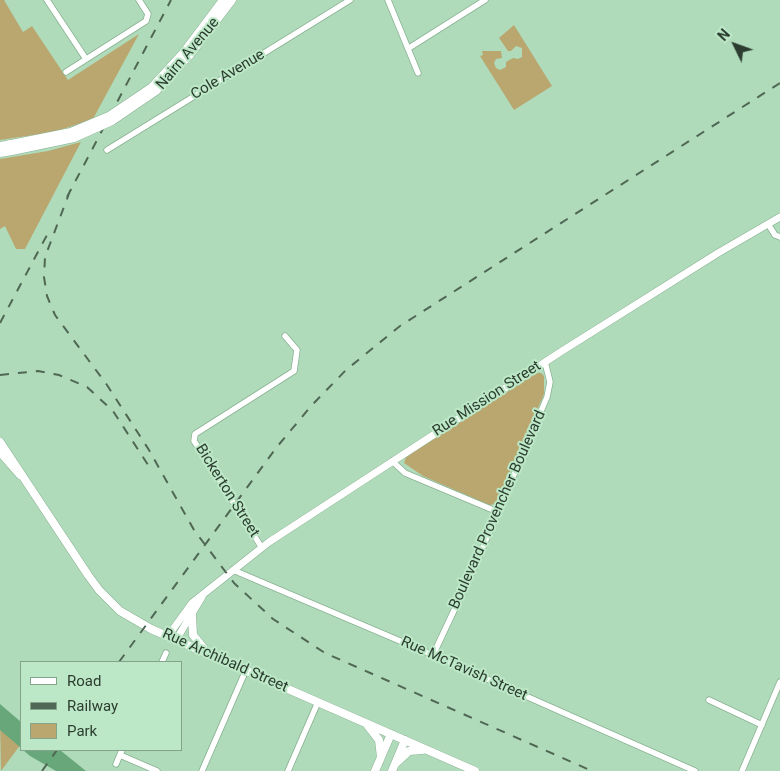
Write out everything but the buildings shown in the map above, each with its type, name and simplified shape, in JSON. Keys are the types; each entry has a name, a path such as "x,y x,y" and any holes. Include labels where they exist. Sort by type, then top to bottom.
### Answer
{"main road":[{"name":"Nairn Avenue","path":"187,54 223,0"},
{"name":"Nairn Avenue","path":"0,153 11,147 71,132 109,116 152,87 187,54 232,0"},
{"name":"Nairn Avenue","path":"0,146 11,147"},
{"name":"Rue Archibald Street","path":"0,442 99,590 120,611 140,624 475,771"},
{"name":"Rue Archibald Street","path":"0,452 28,484"},
{"path":"192,616 193,635 209,654"},
{"path":"362,720 377,737 381,757"},
{"path":"375,771 391,734"},
{"path":"394,768 405,740"},
{"path":"394,768 412,750 430,751"}],"street":[{"path":"48,0 86,59"},
{"path":"66,72 144,22 148,17 139,0"},
{"name":"Cole Avenue","path":"107,150 350,0"},
{"path":"388,0 418,73"},
{"path":"409,48 485,0"},
{"name":"Rue Mission Street","path":"172,638 186,610 232,570 262,548 545,362 666,285 780,217"},
{"path":"768,224 775,235 780,237"},
{"name":"Bickerton Street","path":"262,548 194,441 195,434 294,371 296,350 285,336"},
{"name":"Boulevard Provencher Boulevard","path":"433,655 548,397 550,382 545,362"},
{"path":"392,461 405,473 498,512"},
{"name":"Rue McTavish Street","path":"232,570 433,655 695,771"},
{"name":"Rue Mission Street","path":"172,638 192,616 204,594"},
{"path":"162,661 166,653"},
{"path":"202,771 246,670"},
{"path":"742,771 780,682"},
{"path":"709,700 762,725"},
{"path":"288,771 318,702"},
{"path":"116,764 121,752 157,771"}],"green space":[{"path":"0,0 4,0 23,32 32,26 68,80 139,34 93,119 54,132 0,140"},
{"path":"514,25 552,86 514,110 480,56 483,55 482,51 501,51 502,58 496,59 494,63 496,68 500,70 506,67 506,62 513,58 518,59 522,57 522,48 516,46 511,51 508,51 499,38"},
{"path":"81,142 25,249 16,249 5,226 0,229 0,159 48,151"},
{"path":"537,373 541,373 544,376 544,394 496,504 489,505 423,476 404,463 406,457"},
{"path":"0,718 20,739 20,745 1,771"}],"shaded area":[{"path":"0,704 20,721 20,747 0,730"},
{"path":"24,751 61,751 86,771 56,771"}],"railway":[{"path":"67,197 171,0"},
{"path":"120,661 276,448 312,405 346,370 400,326 780,83"},
{"path":"70,191 45,257 44,277 47,296 55,315 107,385 149,450 194,530 234,583 273,619 325,653 592,771"},
{"path":"0,323 47,235"},
{"path":"0,375 38,371 59,375 87,387 113,411 152,471"},
{"path":"42,771 56,751"}]}
